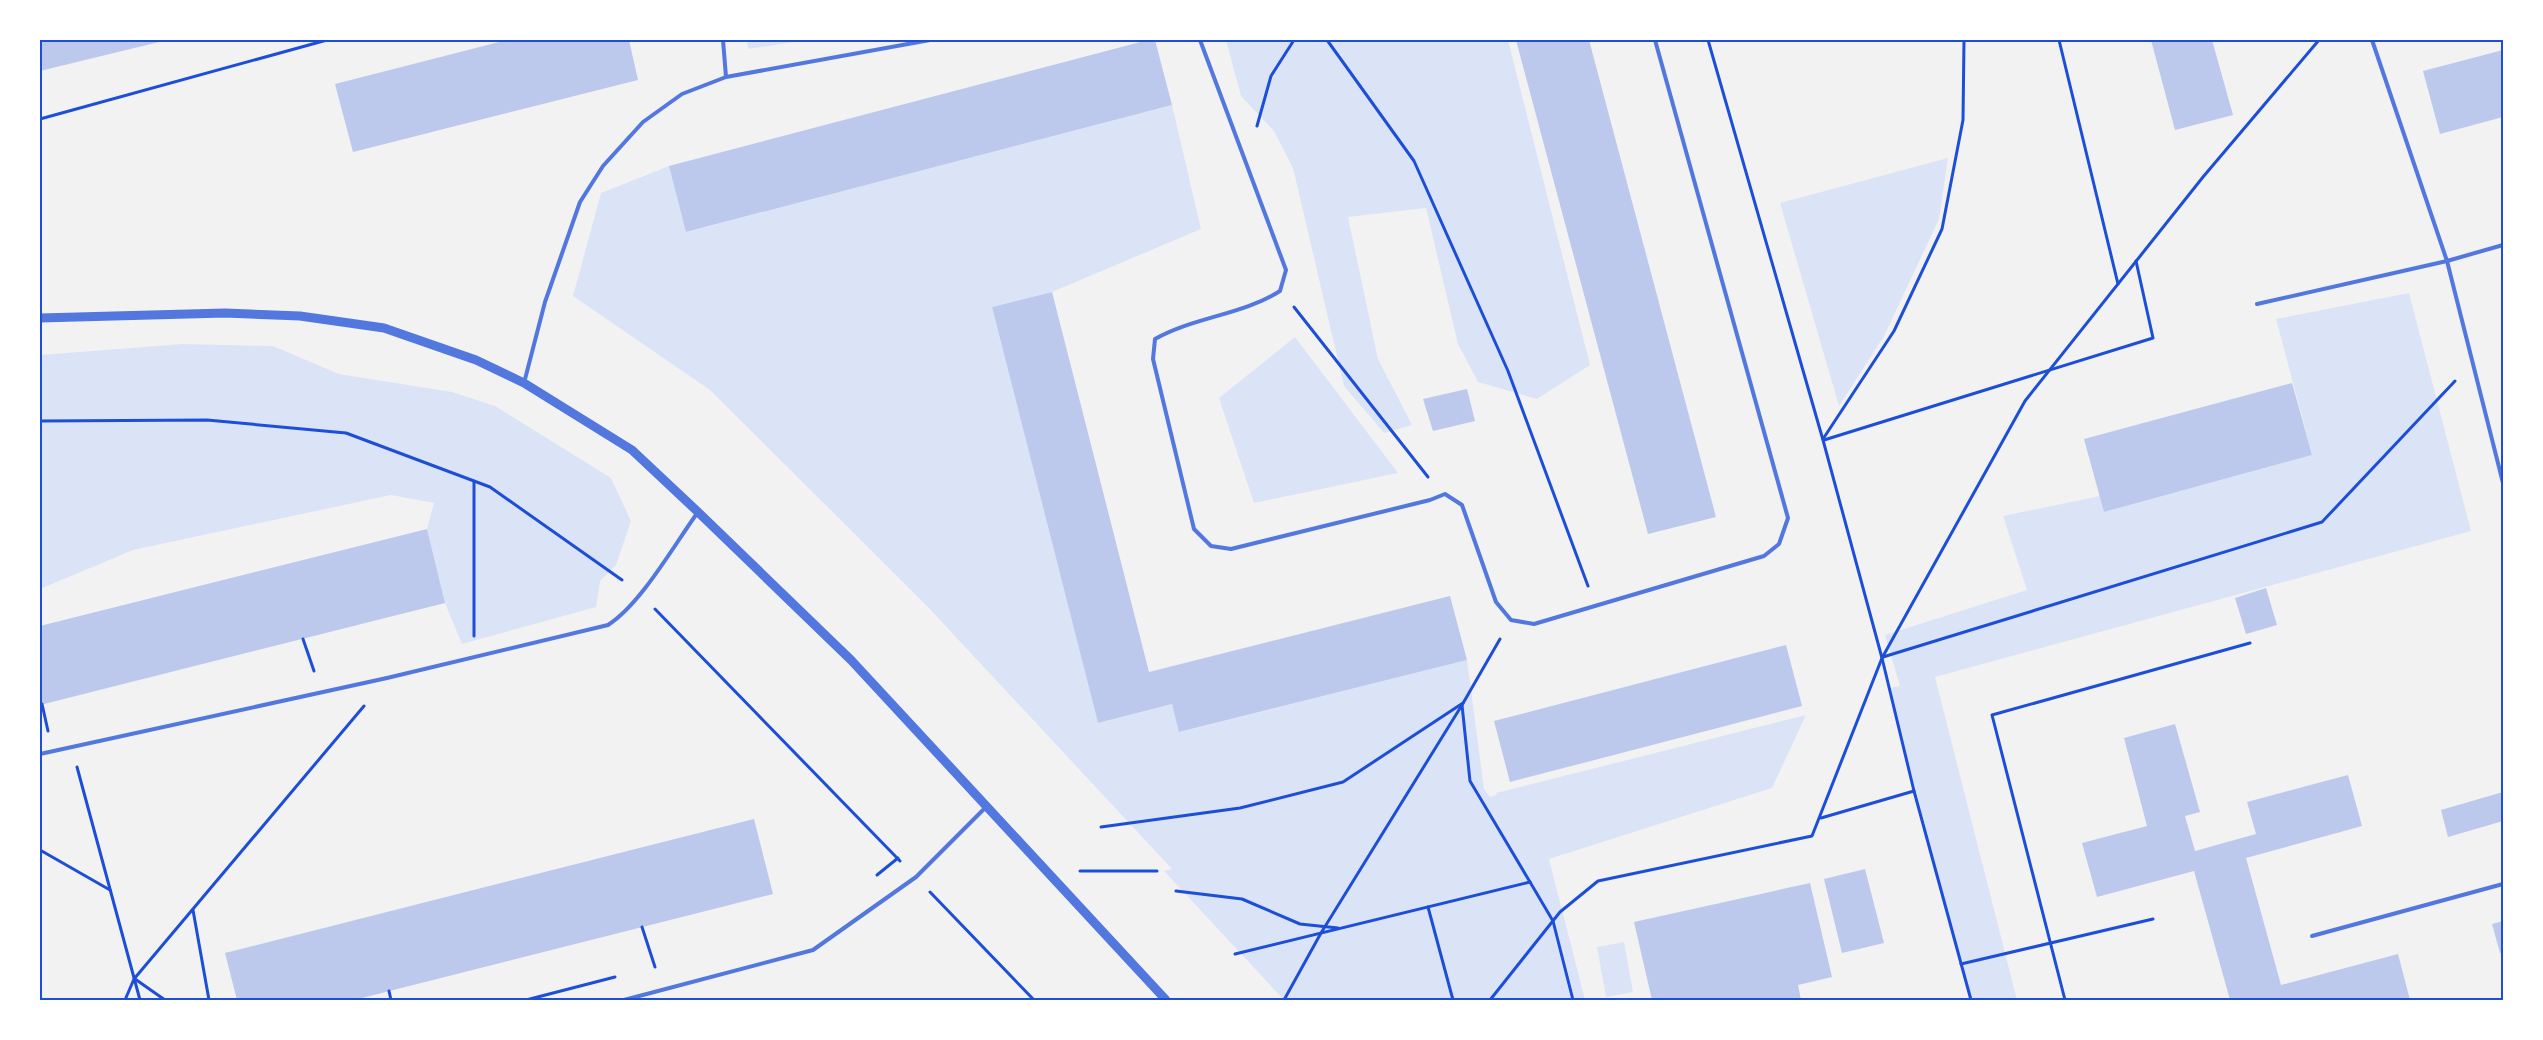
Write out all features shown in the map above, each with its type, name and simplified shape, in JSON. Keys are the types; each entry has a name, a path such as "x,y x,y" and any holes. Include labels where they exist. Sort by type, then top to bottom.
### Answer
{"street":[{"path":"40,318 225,313 300,316 384,328 476,360 524,383 632,450 698,512 851,660 1166,1000"}],"lane":[{"path":"723,40 726,77"},
{"path":"524,383 545,302 580,202 603,166 643,122 682,94 726,77 930,40"},
{"path":"1200,40 1286,270 1280,291 1263,302 1170,331 1154,339 1153,359 1194,529 1210,546 1231,549 1430,500 1445,494 1462,505 1496,602 1511,620 1534,624 1764,556 1779,544 1788,518 1655,40"},
{"path":"2372,40 2447,261 2503,483"},
{"path":"2258,304 2447,261 2503,245"},
{"path":"40,754 388,678 608,625 640,594 698,512"},
{"path":"624,1000 813,950 916,877 987,806"},
{"path":"2312,936 2503,884"}],"path":[{"path":"40,119 327,40"},
{"path":"1247,166 1271,76 1294,40"},
{"path":"1328,40 1414,161 1508,371 1596,606"},
{"path":"1708,40 1823,440 1882,658 1914,791 1971,1000"},
{"path":"1823,440 1894,332 1942,229 1963,120 1964,40"},
{"path":"2059,40 2118,284"},
{"path":"1490,1000 1553,921 1598,881 1812,836 1882,658 2025,401 2136,261 2319,40"},
{"path":"1823,440 2153,338 2136,261"},
{"path":"1294,306 1431,482"},
{"path":"1882,658 2322,522 2472,363"},
{"path":"474,481 474,641"},
{"path":"1284,1000 1321,933 1462,704 1511,620"},
{"path":"303,639 316,677"},
{"path":"2065,1000 1992,715 2250,643"},
{"path":"125,1000 134,979 388,678"},
{"path":"42,704 50,737"},
{"path":"1101,827 1240,808 1343,782 1462,704"},
{"path":"1462,704 1470,780 1553,921 1573,1000"},
{"path":"72,747 140,1000"},
{"path":"1820,819 1914,791"},
{"path":"40,850 110,891"},
{"path":"875,876 898,858"},
{"path":"1047,871 1157,870"},
{"path":"1235,954 1530,882"},
{"path":"1176,891 1242,899 1300,924 1324,928 1343,928"},
{"path":"1428,907 1452,1000"},
{"path":"193,909 209,1000"},
{"path":"1962,964 2153,919"},
{"path":"642,927 655,967"},
{"path":"646,970 664,965"},
{"path":"526,1000 618,977"},
{"path":"134,979 165,1000"},
{"path":"389,991 392,1000"}],"shaded area":[{"path":"747,40 808,40 748,49"},
{"path":"1226,40 1508,40 1590,365 1537,399 1478,382 1458,344 1426,208 1348,217 1378,359 1412,425 1384,433 1344,386 1293,168 1274,131 1241,96"},
{"path":"1172,105 1201,229 1052,292 992,307 1098,723 1172,704 1180,732 1467,660 1484,789 1490,797 1497,795 1496,793 1806,715 1772,788 1549,859 1585,1000 1284,1000 1164,871 1172,869 926,605 710,390 573,296 601,193 669,166 687,232"},
{"path":"1948,158 1939,219 1884,336 1839,406 1780,203"},
{"path":"2409,293 2471,531 1935,677 2017,1000 1971,1000 1889,688 1900,686 1885,635 2027,590 2003,516 2100,496 2104,512 2312,455 2276,319"},
{"path":"1295,337 1398,473 1254,503 1219,398"},
{"path":"182,344 273,346 339,374 452,392 495,406 611,478 631,521 616,565 600,581 596,607 462,644 445,603 427,529 434,503 391,495 133,550 40,589 40,355"},
{"path":"1624,942 1633,992 1606,997 1597,947"}],"building":[{"path":"40,40 163,40 163,41 40,71"},
{"path":"507,40 629,40 638,80 353,152 335,84"},
{"path":"1148,40 1155,40 1172,105 686,232 669,166"},
{"path":"1516,40 1589,40 1716,517 1648,534"},
{"path":"2151,40 2212,40 2233,115 2175,130"},
{"path":"2503,50 2503,117 2440,134 2423,71"},
{"path":"1052,292 1149,672 1450,596 1467,660 1179,732 1172,704 1098,723 992,307"},
{"path":"2292,383 2312,455 2104,512 2084,439"},
{"path":"1467,389 1475,421 1433,431 1423,399"},
{"path":"427,529 445,603 40,705 40,626"},
{"path":"2266,588 2277,625 2246,634 2235,598"},
{"path":"1786,645 1802,706 1510,782 1494,721"},
{"path":"2175,724 2200,812 2185,816 2195,851 2256,834 2247,802 2348,775 2362,826 2246,858 2281,985 2398,954 2410,1000 2230,1000 2194,871 2097,897 2082,843 2147,826 2124,738"},
{"path":"2503,792 2503,821 2448,837 2441,810"},
{"path":"754,819 773,894 354,1000 237,1000 225,953"},
{"path":"1865,869 1884,943 1842,953 1824,879"},
{"path":"1810,883 1832,977 1798,985 1801,1000 1652,1000 1634,922"},
{"path":"2503,921 2503,953 2500,953 2492,924"}]}
